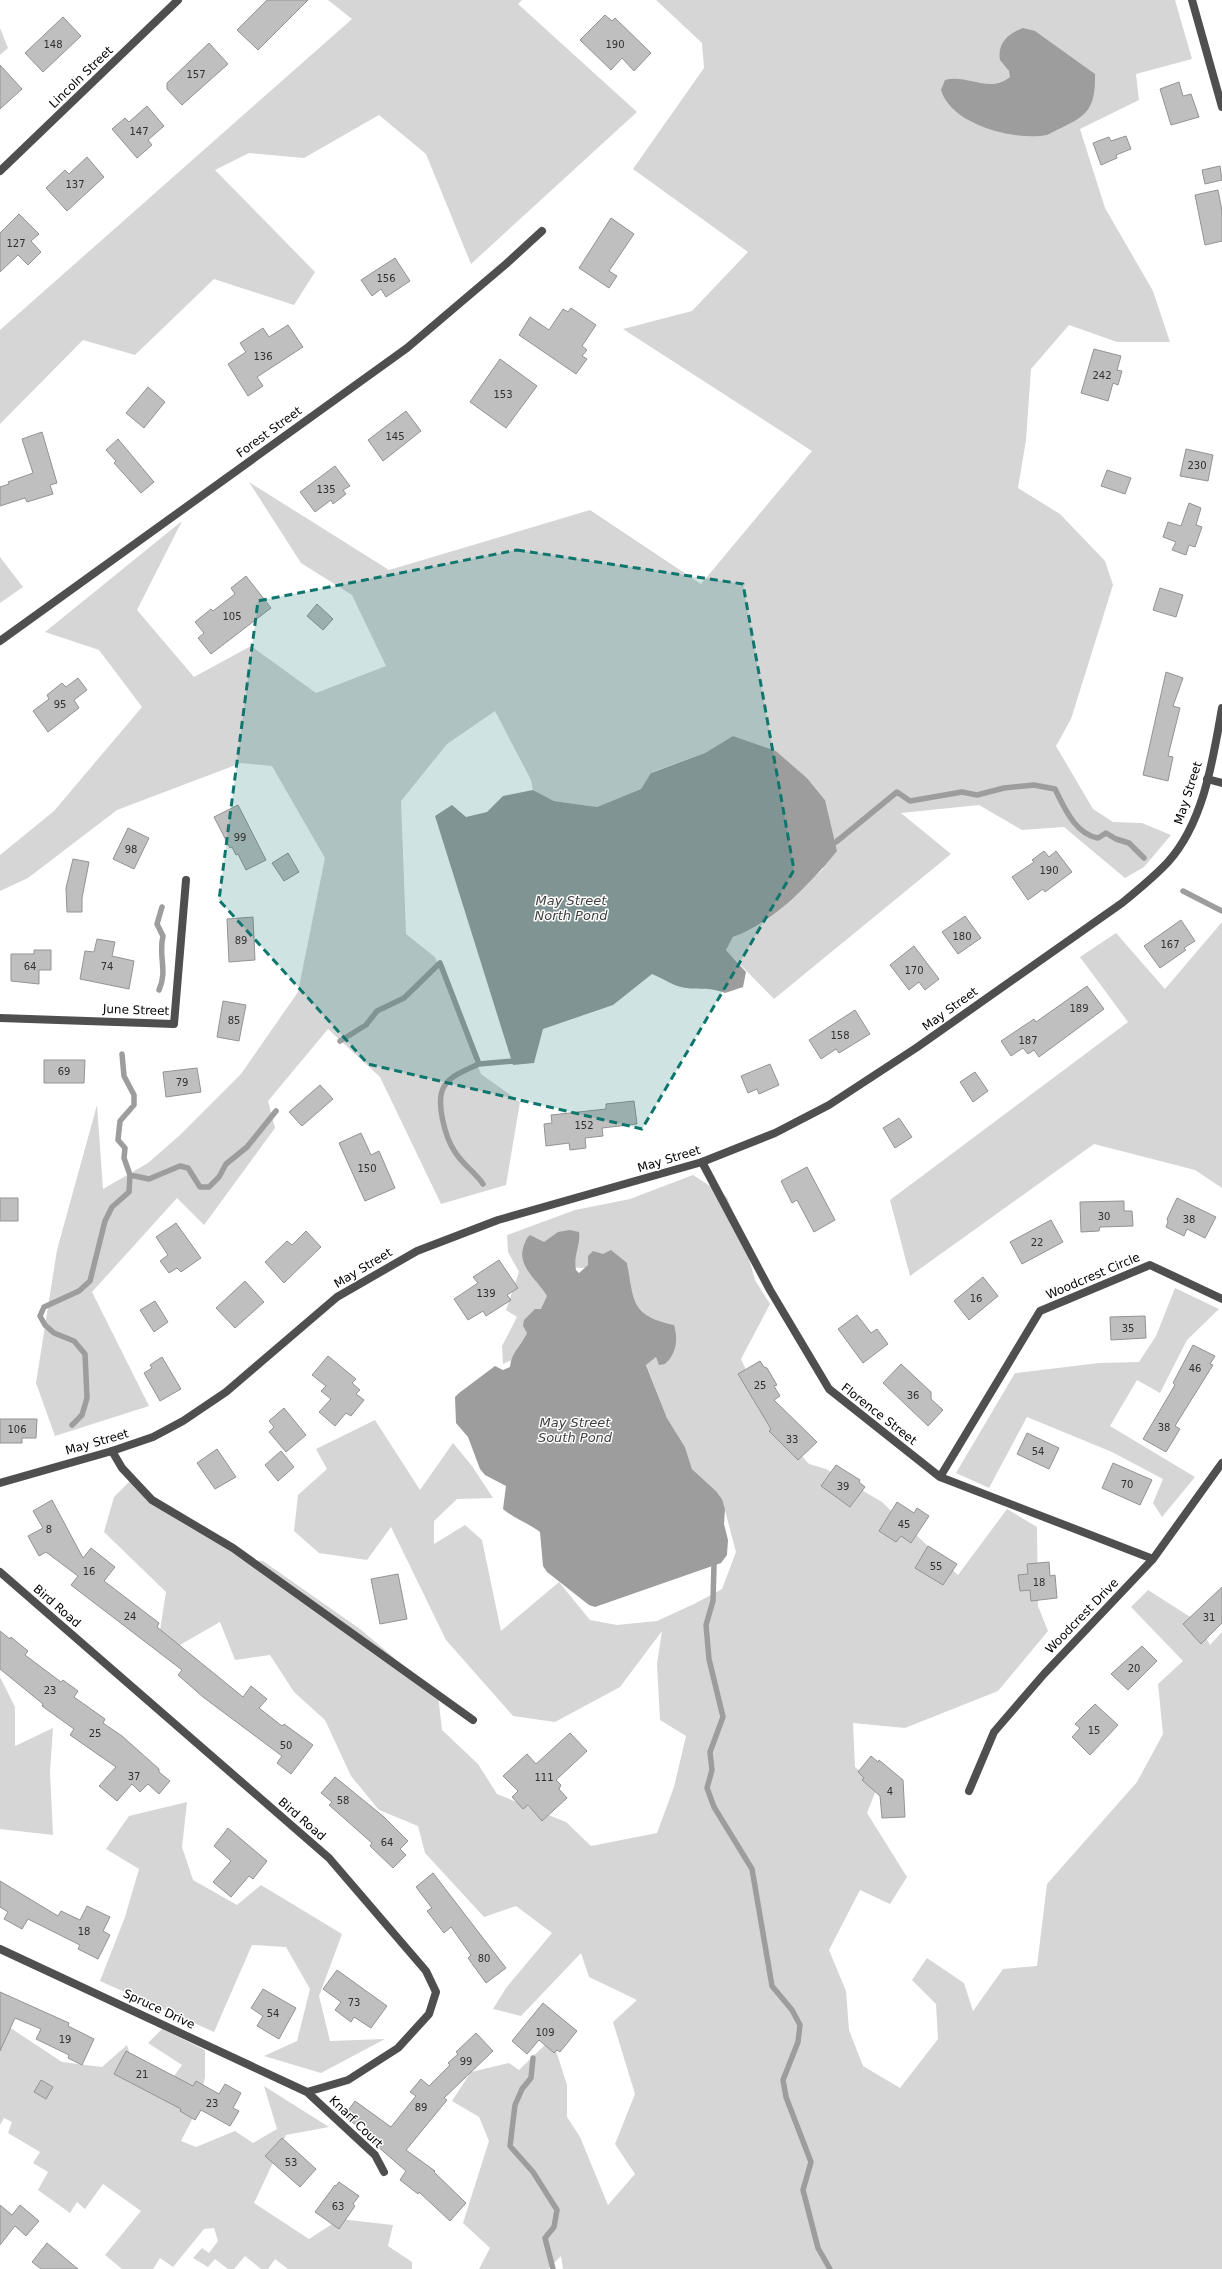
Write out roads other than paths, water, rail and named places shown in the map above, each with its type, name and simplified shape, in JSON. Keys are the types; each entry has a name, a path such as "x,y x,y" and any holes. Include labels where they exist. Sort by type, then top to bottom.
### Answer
{"street":[{"name":"Lincoln Street","path":"0,171 178,0"},
{"path":"1192,0 1222,107"},
{"name":"Forest Street","path":"0,641 407,348 506,264 542,231"},
{"name":"May Street","path":"0,1483 112,1451 153,1437 200,1411 260,1365 337,1297 417,1251 498,1220 702,1162 775,1133 829,1104 916,1048 1001,986 1122,903 1147,883 1169,861 1185,838 1197,812 1207,779 1222,708"},
{"path":"1207,779 1222,783"},
{"name":"June Street","path":"0,1018 174,1024 186,880"},
{"name":"Florence Street","path":"702,1162 770,1290 829,1389 940,1477 1153,1559"},
{"name":"Woodcrest Circle","path":"940,1477 1040,1311 1150,1265 1222,1299"},
{"path":"112,1451 122,1468 152,1500 233,1548 473,1720"},
{"name":"Woodcrest Drive","path":"969,1791 994,1732 1044,1674 1153,1559 1222,1463"},
{"name":"Bird Road","path":"0,1572 329,1858 426,1971 436,1992 429,2014 398,2048 348,2080 307,2092"},
{"name":"Spruce Drive","path":"0,1949 307,2092"},
{"name":"Knarf Court","path":"307,2092 375,2155 384,2172"}],"water":[{"path":"1023,28 1035,31 1095,74 1093,99 1084,114 1069,124 1047,135 1018,135 1002,133 986,128 957,113 947,102 941,90 945,80 962,79 986,84 994,84 1002,82 1010,77 1009,71 1000,60 1000,49 1002,44 1009,36"},
{"name":"May Street North Pond","path":"733,736 776,751 807,778 825,800 837,851 803,889 776,913 748,931 733,937 726,950 746,972 743,987 725,993 713,990 687,988 674,985 652,974 613,1005 543,1029 534,1063 513,1065 435,816 452,805 466,817 487,812 503,796 533,790 554,801 597,807 641,789 651,773 705,753"},
{"name":"May Street South Pond","path":"570,1230 579,1232 575,1265 576,1270 579,1273 588,1265 588,1256 593,1251 603,1254 611,1250 627,1263 631,1288 637,1305 642,1312 650,1317 674,1325 676,1346 669,1360 665,1364 659,1365 656,1357 646,1365 667,1418 685,1447 692,1469 716,1491 722,1499 725,1509 724,1524 728,1540 727,1555 721,1563 595,1607 589,1605 547,1572 543,1566 540,1532 503,1509 506,1486 485,1475 480,1469 468,1437 456,1423 455,1397 495,1366 503,1370 510,1367 514,1353 527,1333 523,1326 524,1320 535,1309 541,1309 547,1296 525,1266 522,1253 527,1238 530,1235 544,1242 558,1232"}],"waterway":[{"path":"829,845 836,842 897,792 910,801 962,792 977,795 1004,788 1034,785 1055,789 1071,819 1083,831 1098,838 1106,833 1116,839 1129,843 1144,858"},
{"path":"1183,891 1222,911"},
{"path":"159,990 163,976 163,936 157,924 162,907"},
{"path":"340,1041 366,1025 377,1011 404,998 440,963 479,1064 513,1061 515,1054"},
{"path":"122,1054 124,1076 134,1095 134,1105 120,1121 118,1140 125,1148 124,1158 130,1175"},
{"path":"479,1064 465,1070 448,1081 442,1092 441,1109 445,1129 455,1152 483,1184"},
{"path":"72,1425 82,1415 87,1398 85,1354 74,1341 54,1333 45,1325 40,1316 44,1307 79,1291 90,1281 105,1221 112,1207 129,1192 130,1175 149,1179 180,1166 188,1168 200,1187 209,1187 219,1177 226,1164 247,1147 276,1111"},
{"path":"714,1565 713,1601 706,1625 709,1659 723,1717 710,1752 712,1770 707,1788 714,1807 752,1869 772,1986 792,2010 800,2025 798,2042 783,2080 786,2097 811,2162 803,2190 818,2248 830,2269"},
{"path":"533,2058 531,2078 522,2089 515,2105 510,2146 533,2172 557,2210 554,2227 545,2238 553,2269"}]}
